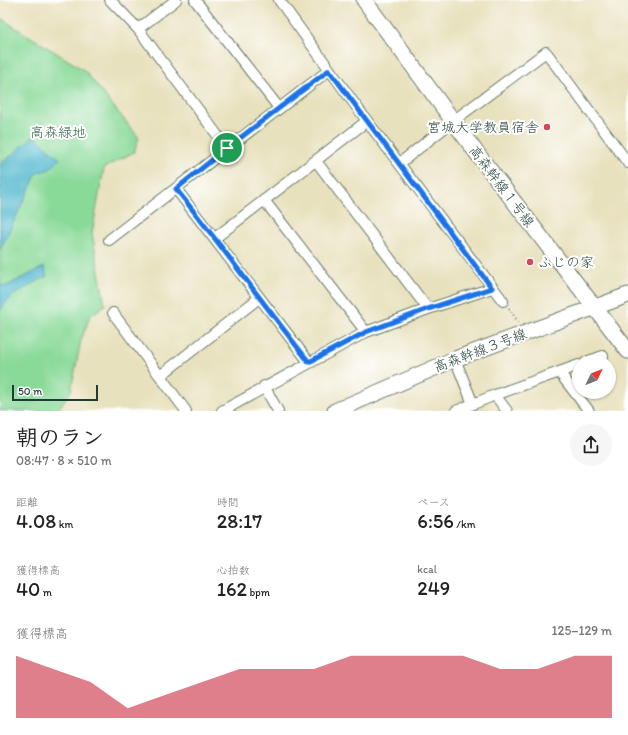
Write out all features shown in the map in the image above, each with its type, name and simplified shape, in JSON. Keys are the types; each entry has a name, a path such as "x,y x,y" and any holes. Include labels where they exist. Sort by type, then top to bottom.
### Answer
{"street":[{"path":"110,0 138,29 227,148"},
{"path":"138,29 176,0"},
{"path":"195,0 279,108"},
{"path":"279,0 329,70 503,301"},
{"name":"高森幹線１号線","path":"364,0 453,121 628,351"},
{"path":"400,163 453,121 546,52 628,163"},
{"path":"109,240 329,70"},
{"path":"215,238 367,121"},
{"path":"316,161 428,309"},
{"path":"176,189 309,362"},
{"path":"264,200 366,332"},
{"path":"222,411 264,386 366,332 428,309 492,288"},
{"name":"高森幹線３号線","path":"335,411 455,359 628,295"},
{"path":"160,376 259,298"},
{"path":"113,312 186,411"},
{"path":"455,359 473,404"},
{"path":"456,411 495,395 572,367"},
{"path":"559,372 589,411"},
{"path":"264,386 278,411"},
{"path":"495,395 507,411"}],"path":[{"path":"503,301 518,322"}],"green space":[{"name":"高森緑地","path":"0,18 84,70 139,138 134,152 104,168 92,233 105,305 90,316 81,340 71,391 57,411 0,411"}],"water":[{"path":"34,136 60,159 50,169 37,173 0,250 0,165"},
{"path":"44,267 47,276 12,296 0,310 0,285 6,286"}],"place":[{"name":"宮城大学教員宿舎","path":"547,127"},
{"name":"ふじの家","path":"530,262"}],"route":[{"path":"329,70 492,288 428,309 366,332 309,362 176,189 227,148 329,70"}]}
